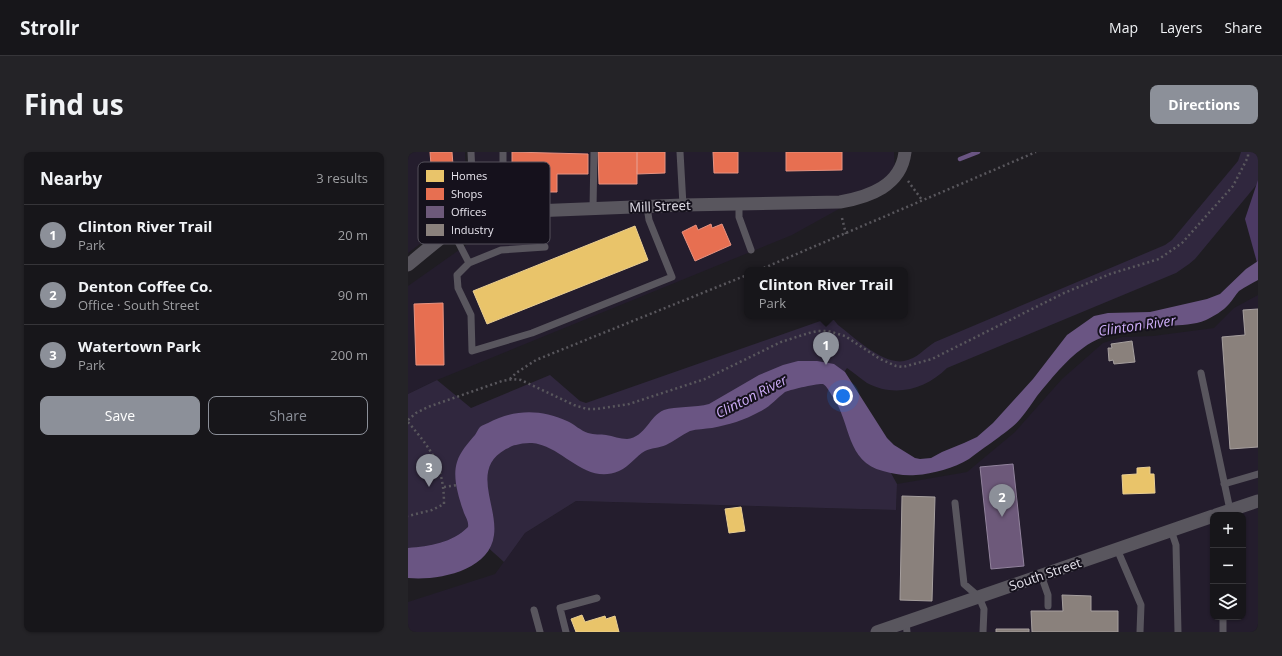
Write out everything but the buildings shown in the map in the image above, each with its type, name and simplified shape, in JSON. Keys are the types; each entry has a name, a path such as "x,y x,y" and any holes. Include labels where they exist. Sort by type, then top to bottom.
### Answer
{"street":[{"name":"Mill Street","path":"550,210 683,205 840,202 857,199 884,187 900,170 904,161 905,152"},
{"name":"Mill Street","path":"408,265 434,244"},
{"name":"South Street","path":"1225,512 1258,500"},
{"name":"South Street","path":"877,632 907,627 979,597 1210,517"}],"lane":[{"path":"471,152 471,162"},
{"path":"593,209 594,152"},
{"path":"680,152 683,205"},
{"path":"739,204 739,217 751,250"},
{"path":"544,247 501,250 469,263 457,275 458,288 471,315 472,351 532,333 672,277 649,220 647,207"},
{"path":"459,244 469,263"},
{"path":"1201,373 1224,484 1219,512"},
{"path":"1224,484 1258,474"},
{"path":"955,504 964,584 979,597 984,609 983,632"},
{"path":"1171,530 1176,545 1178,632"},
{"path":"1117,549 1141,605 1140,632"},
{"path":"1041,575 1048,595 1048,606"},
{"path":"566,632 560,608 598,598"},
{"path":"534,610 540,632"},
{"path":"1223,620 1223,632"}],"path":[{"path":"767,267 1036,152"},
{"path":"408,516 432,510 444,504 444,487 437,463 423,440 408,421 416,413 428,406 510,379 521,380 574,405 587,409 629,404 705,379 781,342 818,331 828,331 845,336 880,358 896,366 903,367 932,359 1064,293 1110,274 1159,259 1182,243 1233,186 1248,157 1248,152"},
{"path":"900,170 922,200"},
{"path":"842,218 846,234"},
{"path":"510,379 516,373 536,360 744,276"},
{"path":"444,487 457,485"}],"shaded area":[{"path":"408,152 465,152 465,162 418,162 418,244 420,244 408,253"},
{"path":"471,152 894,152 895,170 857,199 792,235 437,380 408,394 408,286 468,244 550,244 550,162 471,162"},
{"path":"1241,152 1258,152 1258,183 1195,259 1176,273 947,368 930,381 910,389 888,390 878,388 867,383 847,368 839,379 897,484 896,510 576,501 525,533 504,562 484,544 452,540 408,554 408,394 437,380 471,408 550,375 580,401 586,403 826,319 834,320 838,325 878,355 896,361 909,360 917,356 935,342 1165,245 1172,240 1238,161"},
{"path":"1258,180 1258,266 1245,219"},
{"path":"1258,295 1258,632 408,632 408,602 495,574 525,533 576,501 896,510 897,484 967,472 1015,432 1062,379 1103,343 1122,337 1153,336 1214,328 1234,308"}],"water":[{"name":"Clinton River","path":"1258,261 1258,280 1239,291 1224,309 1206,320 1197,323 1124,331 1102,337 1092,342 1058,370 1018,422 1011,428 969,459 950,468 936,472 912,475 895,474 871,466 862,459 851,440 839,407 826,386 823,384 785,392 766,408 742,420 718,427 690,431 666,445 645,451 623,469 607,474 597,474 586,470 548,447 533,443 514,445 495,457 487,477 494,524 494,535 490,547 483,557 473,565 447,575 433,578 408,578 408,548 440,543 455,537 468,527 468,522 457,488 455,475 458,458 480,427 498,418 528,412 547,414 567,421 588,433 627,439 643,431 659,413 664,410 709,404 759,375 783,365 798,361 817,361 834,364 845,372 887,438 894,445 915,458 931,458 977,437 993,423 1033,379 1067,335 1094,316 1108,313 1150,312 1207,299 1220,294 1246,269"}],"waterway":[{"path":"960,159 978,152"}],"place":[{"name":"Clinton River Trail","path":"826,365"},
{"name":"Watertown Park","path":"429,487"},
{"name":"Denton Coffee Co.","path":"1002,517"}]}
